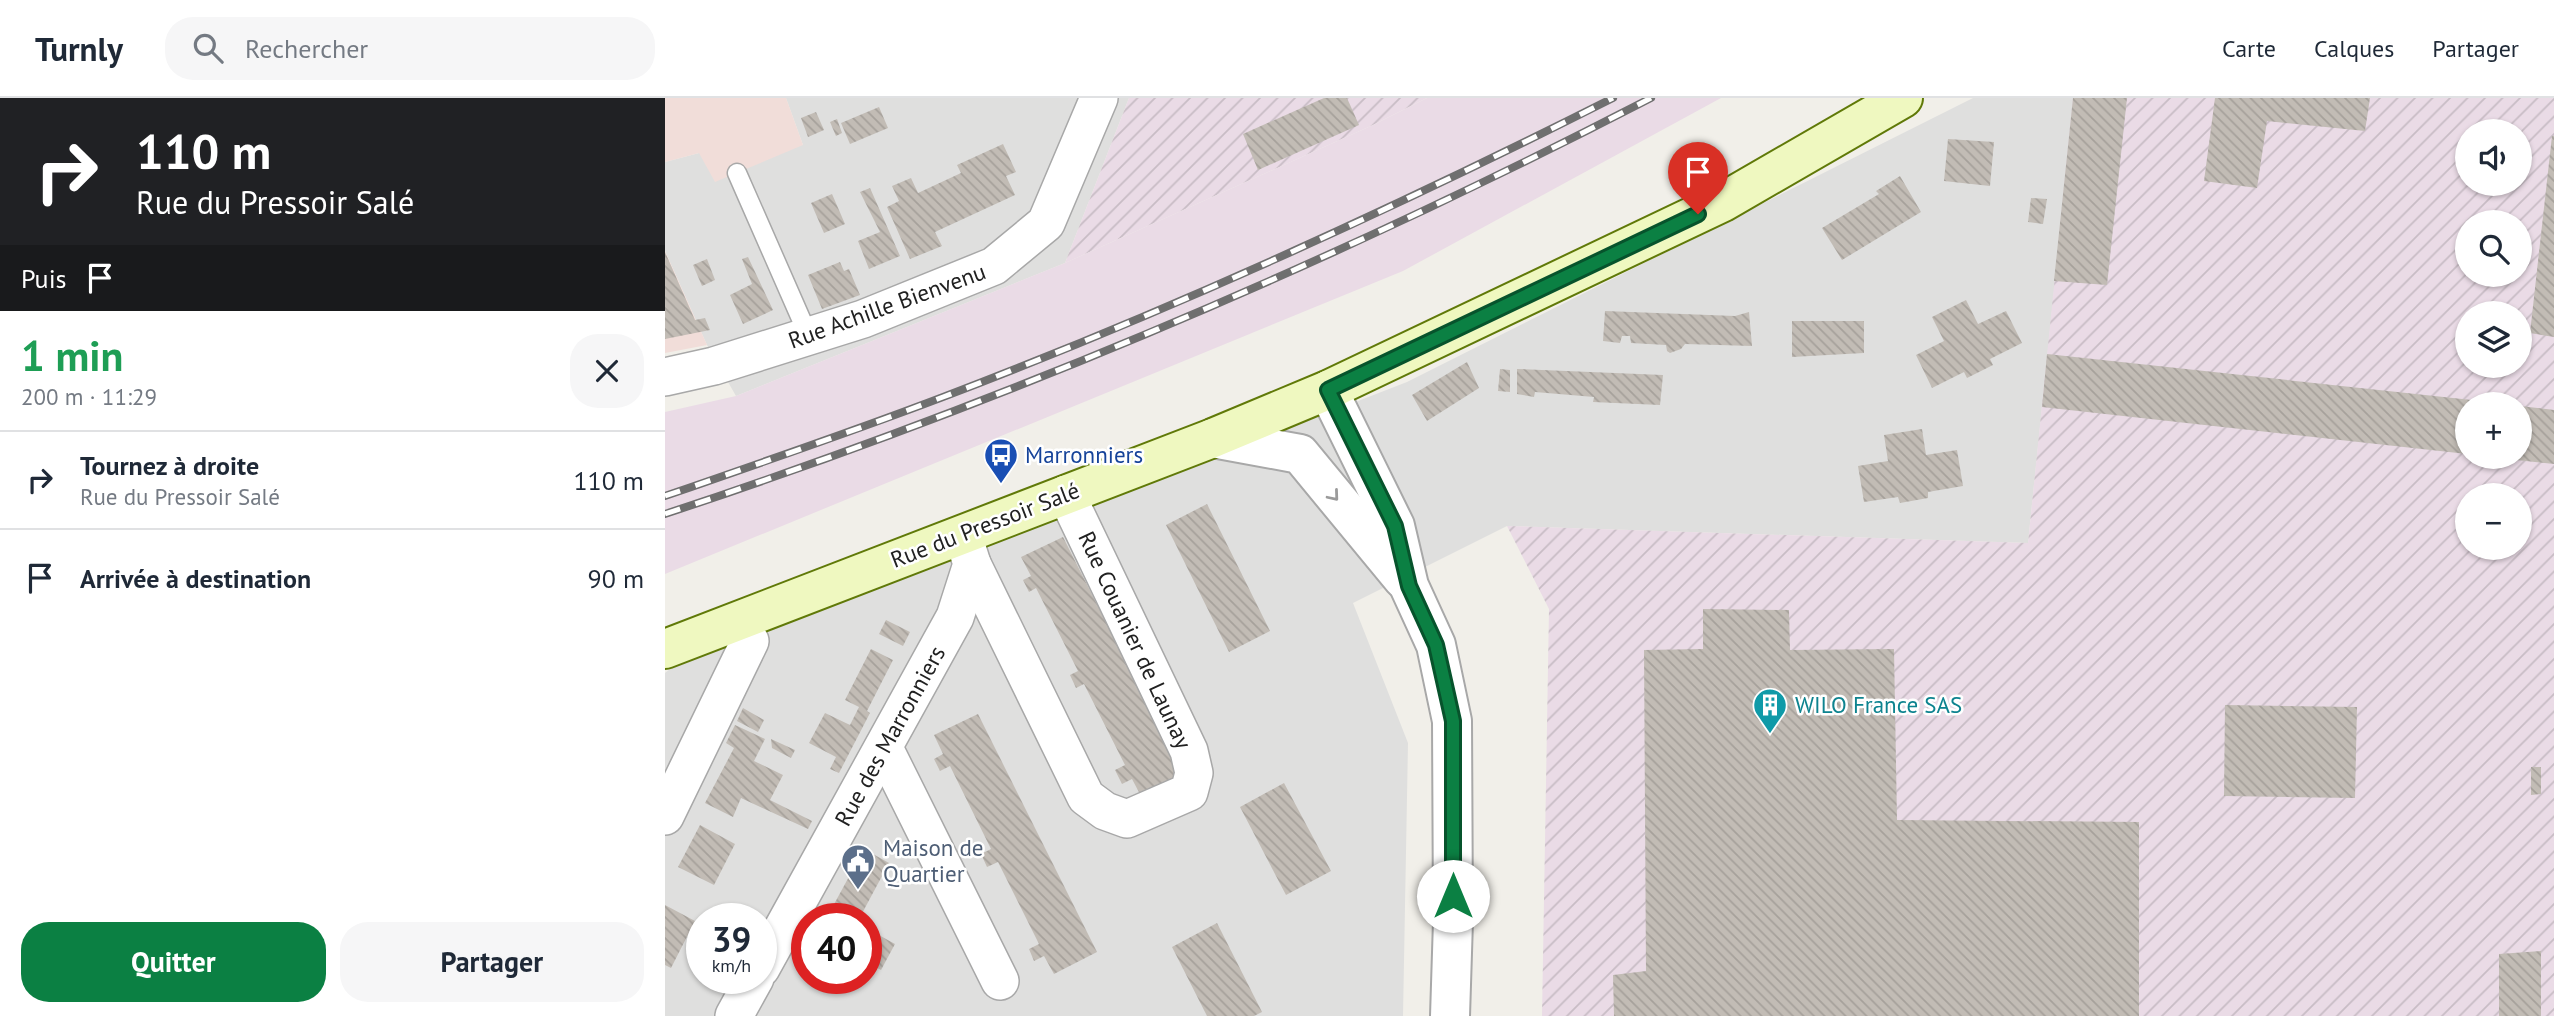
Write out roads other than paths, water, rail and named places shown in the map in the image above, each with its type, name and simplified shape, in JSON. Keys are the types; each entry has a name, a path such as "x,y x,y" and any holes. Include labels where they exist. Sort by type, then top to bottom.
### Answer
{"main road":[{"name":"Rue du Pressoir Salé","path":"665,649 967,548 1066,495 1315,396 1723,202 1903,98"}],"street":[{"name":"Rue Achille Bienvenu","path":"665,377 714,366 863,319 994,266 1046,223 1099,98"},
{"path":"1300,454 1315,396"},
{"path":"1315,396 1395,526 1409,586 1436,645 1453,721 1450,1016"},
{"path":"1213,438 1300,454 1409,586"},
{"name":"Rue Couanier de Launay","path":"967,548 1086,797 1105,811 1128,819 1189,792 1194,773 1189,751 1066,495"},
{"name":"Rue des Marronniers","path":"777,939 955,617 967,548"},
{"path":"665,816 750,641"},
{"path":"884,748 1000,981"},
{"path":"734,1016 746,994"}],"lane":[{"path":"737,173 809,337"}],"railway":[{"path":"665,496 908,410 1114,329 1366,218 1613,98"},
{"path":"665,514 917,425 1166,326 1411,216 1651,98"}],"place":[{"name":"Marronniers","path":"1001,485"},
{"name":"WILO France SAS","path":"1770,735"},
{"name":"Maison de Quartier","path":"858,891"}]}
